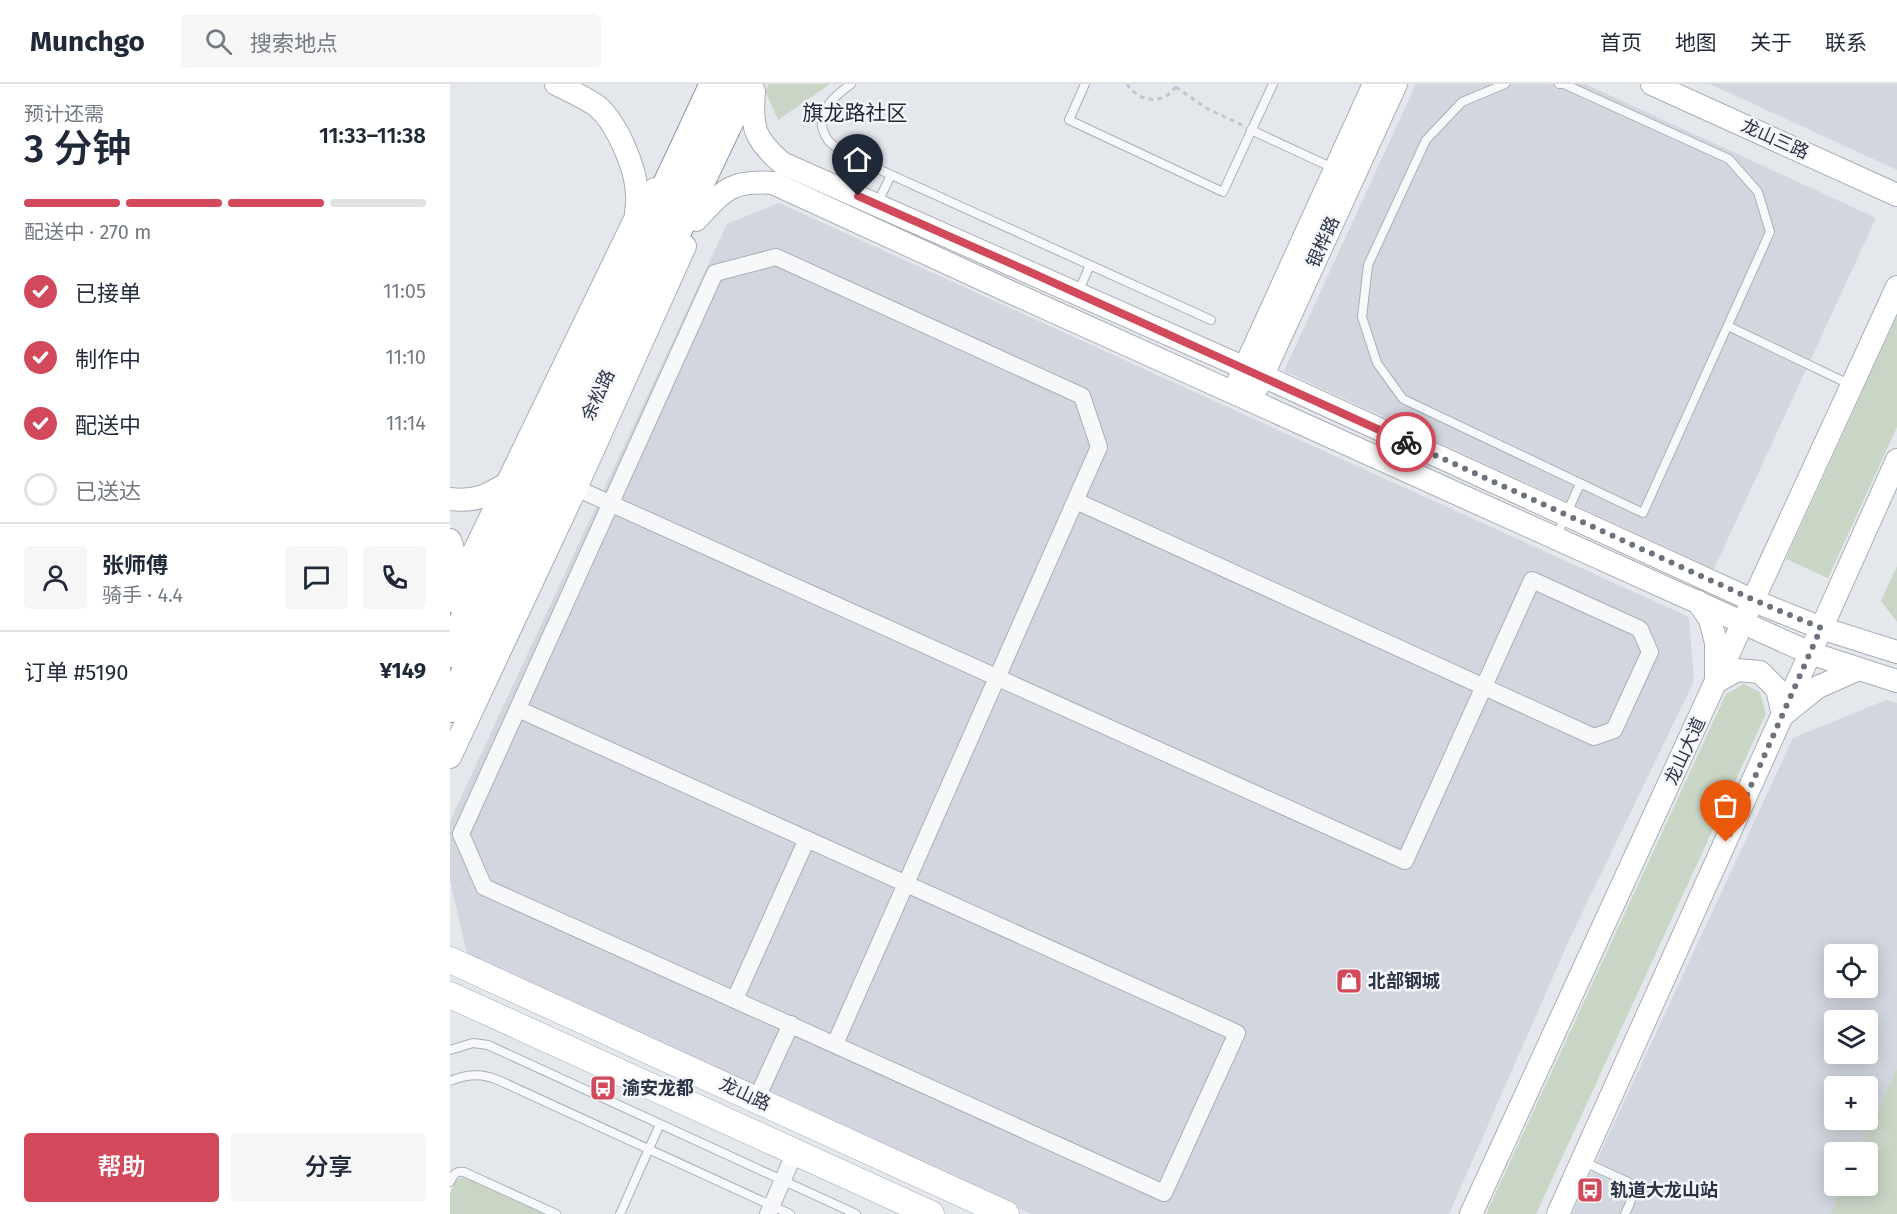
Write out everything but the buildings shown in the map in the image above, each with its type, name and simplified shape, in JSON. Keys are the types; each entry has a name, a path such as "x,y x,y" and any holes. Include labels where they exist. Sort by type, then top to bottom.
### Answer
{"highway":[{"name":"余松路","path":"450,652 715,84"},
{"name":"余松路","path":"450,707 752,86"}],"main road":[{"path":"556,84 599,108 614,128 626,149 634,172 637,193 636,217"},
{"name":"银桦路","path":"1242,397 1335,170 1374,84"},
{"name":"银桦路","path":"1253,372 1396,84"},
{"name":"龙山三路","path":"1653,84 1897,195"},
{"path":"752,86 752,118 757,135 767,150 782,163 1253,372 1754,600 1821,628 1897,652"},
{"path":"450,757 576,488 696,220 752,86"},
{"path":"451,598 636,217 688,141"},
{"path":"696,220 720,194 735,185 753,182 773,183 1810,653 1897,681"},
{"name":"龙山大道","path":"1471,1214 1897,287"},
{"path":"1558,1214 1897,460"},
{"path":"450,499 475,500 489,495 508,483"},
{"path":"450,540 454,549 456,568 451,598"},
{"path":"1697,601 1710,619 1716,643 1716,682 1737,670 1760,672 1777,688 1783,715"},
{"path":"1783,715 1818,687 1859,669"},
{"name":"龙山路","path":"450,960 1006,1214"},
{"name":"龙山路","path":"450,995 931,1214"}],"street":[{"path":"518,709 807,839 905,884 1236,1033 1164,1193 484,887 461,834 716,273 776,256 1082,396 1099,447 1076,501 996,677 905,884 834,1044"},
{"path":"576,488 1405,861 1484,686 1532,580 1640,629 1650,652 1614,730 1594,737 1484,686 1076,501"},
{"path":"735,999 807,839"},
{"path":"756,1100 791,1024"},
{"path":"769,1210 795,1152"}],"lane":[{"path":"851,84 835,96 824,109 822,126 828,140 843,153 1211,320"},
{"path":"1085,84 1068,120 1223,192 1273,84"},
{"path":"1505,84 1462,102 1426,140 1368,265 1362,317 1377,363 1403,399 1643,513 1770,232 1758,192 1729,159 1564,84 1559,84"},
{"path":"1251,130 1335,170"},
{"path":"877,205 891,175"},
{"path":"1077,293 1090,265"},
{"path":"1728,326 1852,385"},
{"path":"1556,537 1580,484"},
{"path":"450,1050 474,1043 488,1045 856,1214"},
{"path":"450,1081 474,1075 492,1077 649,1150 769,1210 790,1214"},
{"path":"620,1214 660,1124"},
{"path":"1582,1161 1632,1186 1633,1197 1625,1214"},
{"path":"450,1182 453,1175 464,1172 556,1214"}],"path":[{"path":"1126,84 1133,93 1148,100 1164,98 1177,86 1206,108 1251,130"}],"shaded area":[{"path":"1416,84 1585,84 1876,218 1714,569 1284,371"},
{"path":"1710,84 1897,84 1897,170"},
{"path":"779,203 1689,617 1694,681 1570,938 1449,1214 1031,1214 467,954 450,880 450,821 727,224"},
{"path":"1886,700 1897,703 1897,1068 1878,1110 1878,1076 1824,1076 1824,1130 1869,1130 1864,1142 1824,1142 1824,1196 1839,1196 1830,1214 1572,1214 1793,738"}],"green space":[{"path":"769,84 830,84 778,120 765,91"},
{"path":"1897,316 1897,427 1828,578 1786,559"},
{"path":"1897,566 1897,622 1881,601"},
{"path":"1744,684 1760,692 1766,714 1536,1214 1486,1214 1726,694"},
{"path":"1897,1068 1897,1214 1830,1214 1839,1196 1878,1196 1878,1142 1864,1142 1869,1130 1878,1130 1878,1110"},
{"path":"464,1177 544,1214 450,1214 450,1194 456,1180"}],"way so far":[{"path":"1406,442 1754,600 1821,628 1726,842"}],"place":[{"name":"北部钢城","path":"1349,981"},
{"name":"渝安龙都","path":"603,1088"},
{"name":"轨道大龙山站","path":"1590,1190"}],"district":[{"name":"旗龙路社区","path":"855,113"}],"route":[{"path":"858,196 1406,442"}]}
